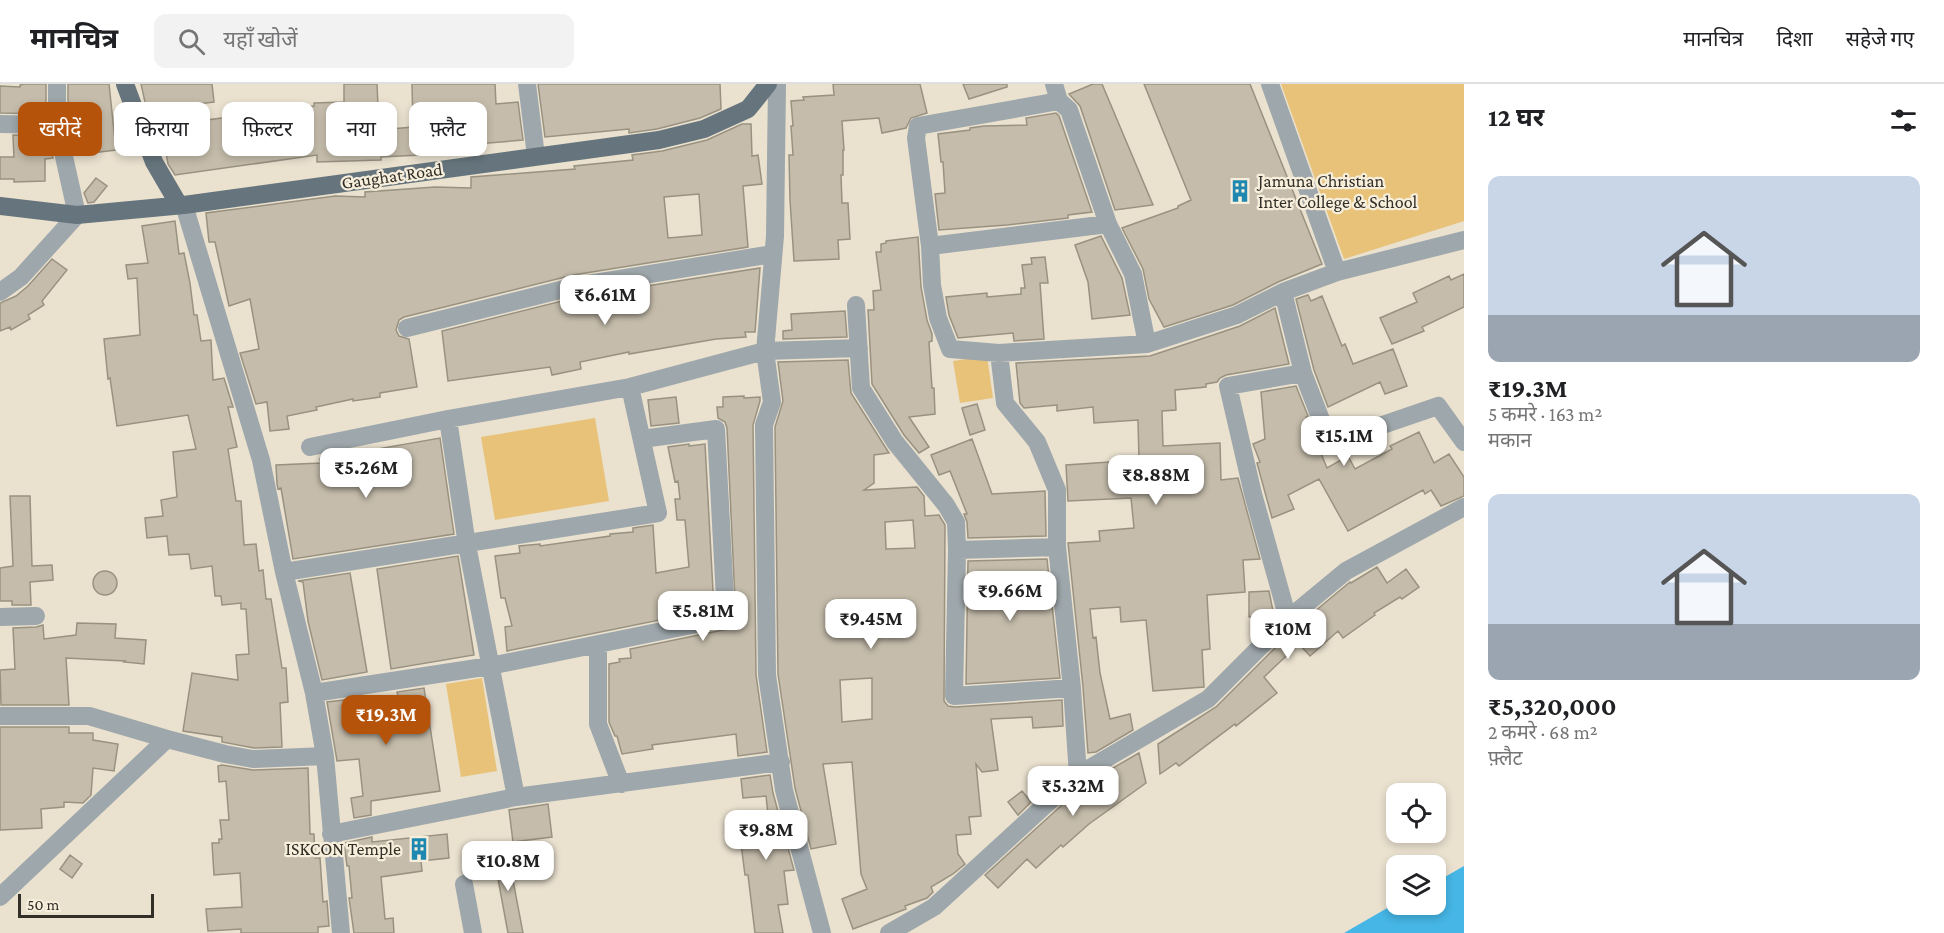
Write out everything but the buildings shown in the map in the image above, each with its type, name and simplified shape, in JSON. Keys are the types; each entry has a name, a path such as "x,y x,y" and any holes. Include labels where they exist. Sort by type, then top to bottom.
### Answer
{"main road":[{"path":"125,84 154,162 181,205"},
{"name":"Gaughat Road","path":"0,206 77,215 181,205 659,140 704,129 748,109 768,84"}],"street":[{"path":"57,84 57,102"},
{"path":"527,84 536,156"},
{"path":"777,84 775,236 765,351 772,402 764,425 767,675 784,790 822,933"},
{"path":"1270,84 1337,272"},
{"path":"1147,344 1133,274 1108,224 1069,110 1056,93 918,126 916,138 930,246 932,285 938,318 950,349 999,353 1147,344 1237,315 1283,292 1337,272 1464,240"},
{"path":"0,124 18,124"},
{"path":"0,292 21,277 77,215 64,156"},
{"path":"181,205 261,460 284,572 314,693 325,756 341,933"},
{"path":"930,246 1108,224"},
{"path":"407,328 576,286 773,254"},
{"path":"1283,292 1303,373 1330,443 1438,406 1464,442"},
{"path":"856,305 861,388 895,441 946,505 956,522 954,696 1072,688"},
{"path":"310,447 448,419 630,387 765,351 859,348"},
{"path":"999,353 1005,403 1037,442 1057,490 1057,548 1072,688 1078,775"},
{"path":"1288,619 1253,494 1227,386 1303,373"},
{"path":"284,572 658,513 630,387"},
{"path":"448,419 467,544 516,797"},
{"path":"314,693 490,666 726,618 716,429 642,440"},
{"path":"889,933 934,907 1078,775 1208,699 1288,619 1346,571 1464,507"},
{"path":"957,550 1057,548"},
{"path":"0,617 36,616"},
{"path":"598,645 598,724 621,784"},
{"path":"0,716 89,716 167,739 253,759 325,756"},
{"path":"0,897 167,739"},
{"path":"331,834 516,797 781,762"},
{"path":"464,884 473,933"}],"shaded area":[{"path":"1281,84 1464,84 1464,221 1344,259"},
{"path":"987,356 993,398 960,403 953,361"},
{"path":"595,418 609,501 495,520 481,437"},
{"path":"482,678 497,771 461,777 446,684"}],"water":[{"path":"1464,866 1464,933 1344,933 1386,909 1386,915 1446,915 1446,876"}],"place":[{"name":"Jamuna Christian Inter College & School","path":"1240,191"},
{"name":"ISKCON Temple","path":"419,849"}]}
